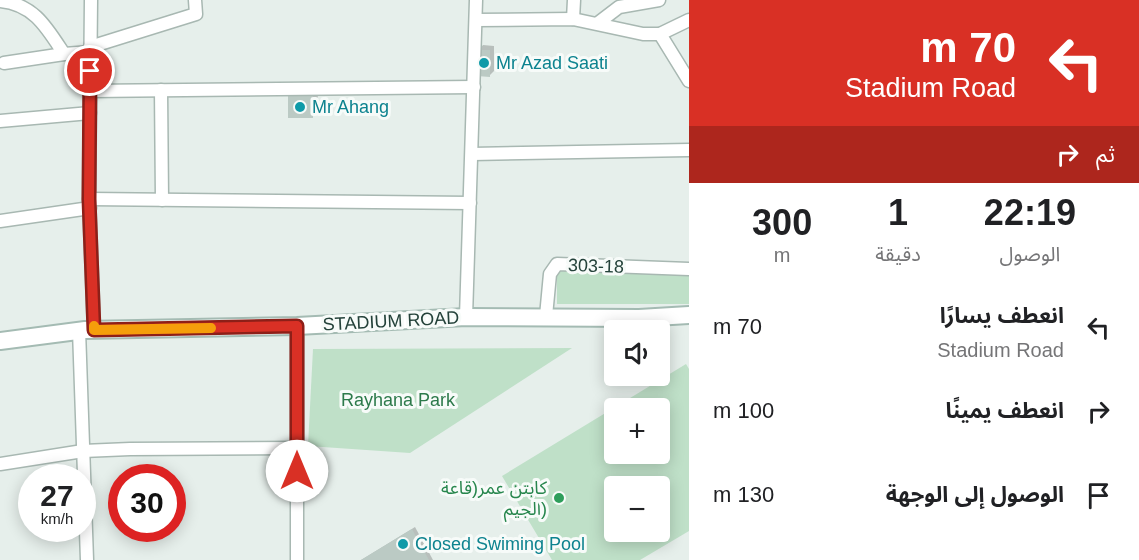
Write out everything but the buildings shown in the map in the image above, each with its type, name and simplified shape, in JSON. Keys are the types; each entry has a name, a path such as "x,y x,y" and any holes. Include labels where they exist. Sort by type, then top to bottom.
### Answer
{"main road":[{"path":"639,318 689,315"},
{"name":"STADIUM ROAD","path":"0,340 87,330 297,326 466,317 639,318"},
{"path":"639,318 689,323"}],"street":[{"path":"87,560 83,451 90,203 91,0"},
{"path":"4,63 90,50 196,14 195,0"},
{"path":"466,317 476,0"},
{"path":"573,19 574,0"},
{"path":"598,23 619,7 659,0"},
{"path":"0,2 15,3 41,20 64,54"},
{"path":"476,20 573,19 643,34 660,34 689,20"},
{"path":"660,34 689,81"},
{"path":"90,91 474,87"},
{"path":"161,90 162,200"},
{"path":"0,121 90,113"},
{"path":"472,154 689,150"},
{"path":"0,221 90,203 162,200 470,202"},
{"name":"303-18","path":"546,316 550,274 557,264 689,269"},
{"path":"297,326 297,560"},
{"path":"0,464 83,451 130,448 297,448"}],"green space":[{"path":"557,268 689,272 689,304 557,304"},
{"name":"Rayhana Park","path":"572,348 410,453 308,446 313,349"},
{"path":"686,364 689,369 689,531 640,560 552,560 502,476 604,414 604,464 670,464 670,398 630,398 650,386 670,386 670,374"}],"slow traffic":[{"path":"94,326 94,330 211,328"}],"place":[{"name":"Mr Azad Saati","path":"484,63"},
{"name":"Mr Ahang","path":"300,107"},
{"name":"كابتن عمر(قاعة الجيم)","path":"559,498"},
{"name":"Closed Swiming Pool","path":"403,544"}],"route":[{"path":"90,71 89,199 94,330 297,326 297,471"}]}
